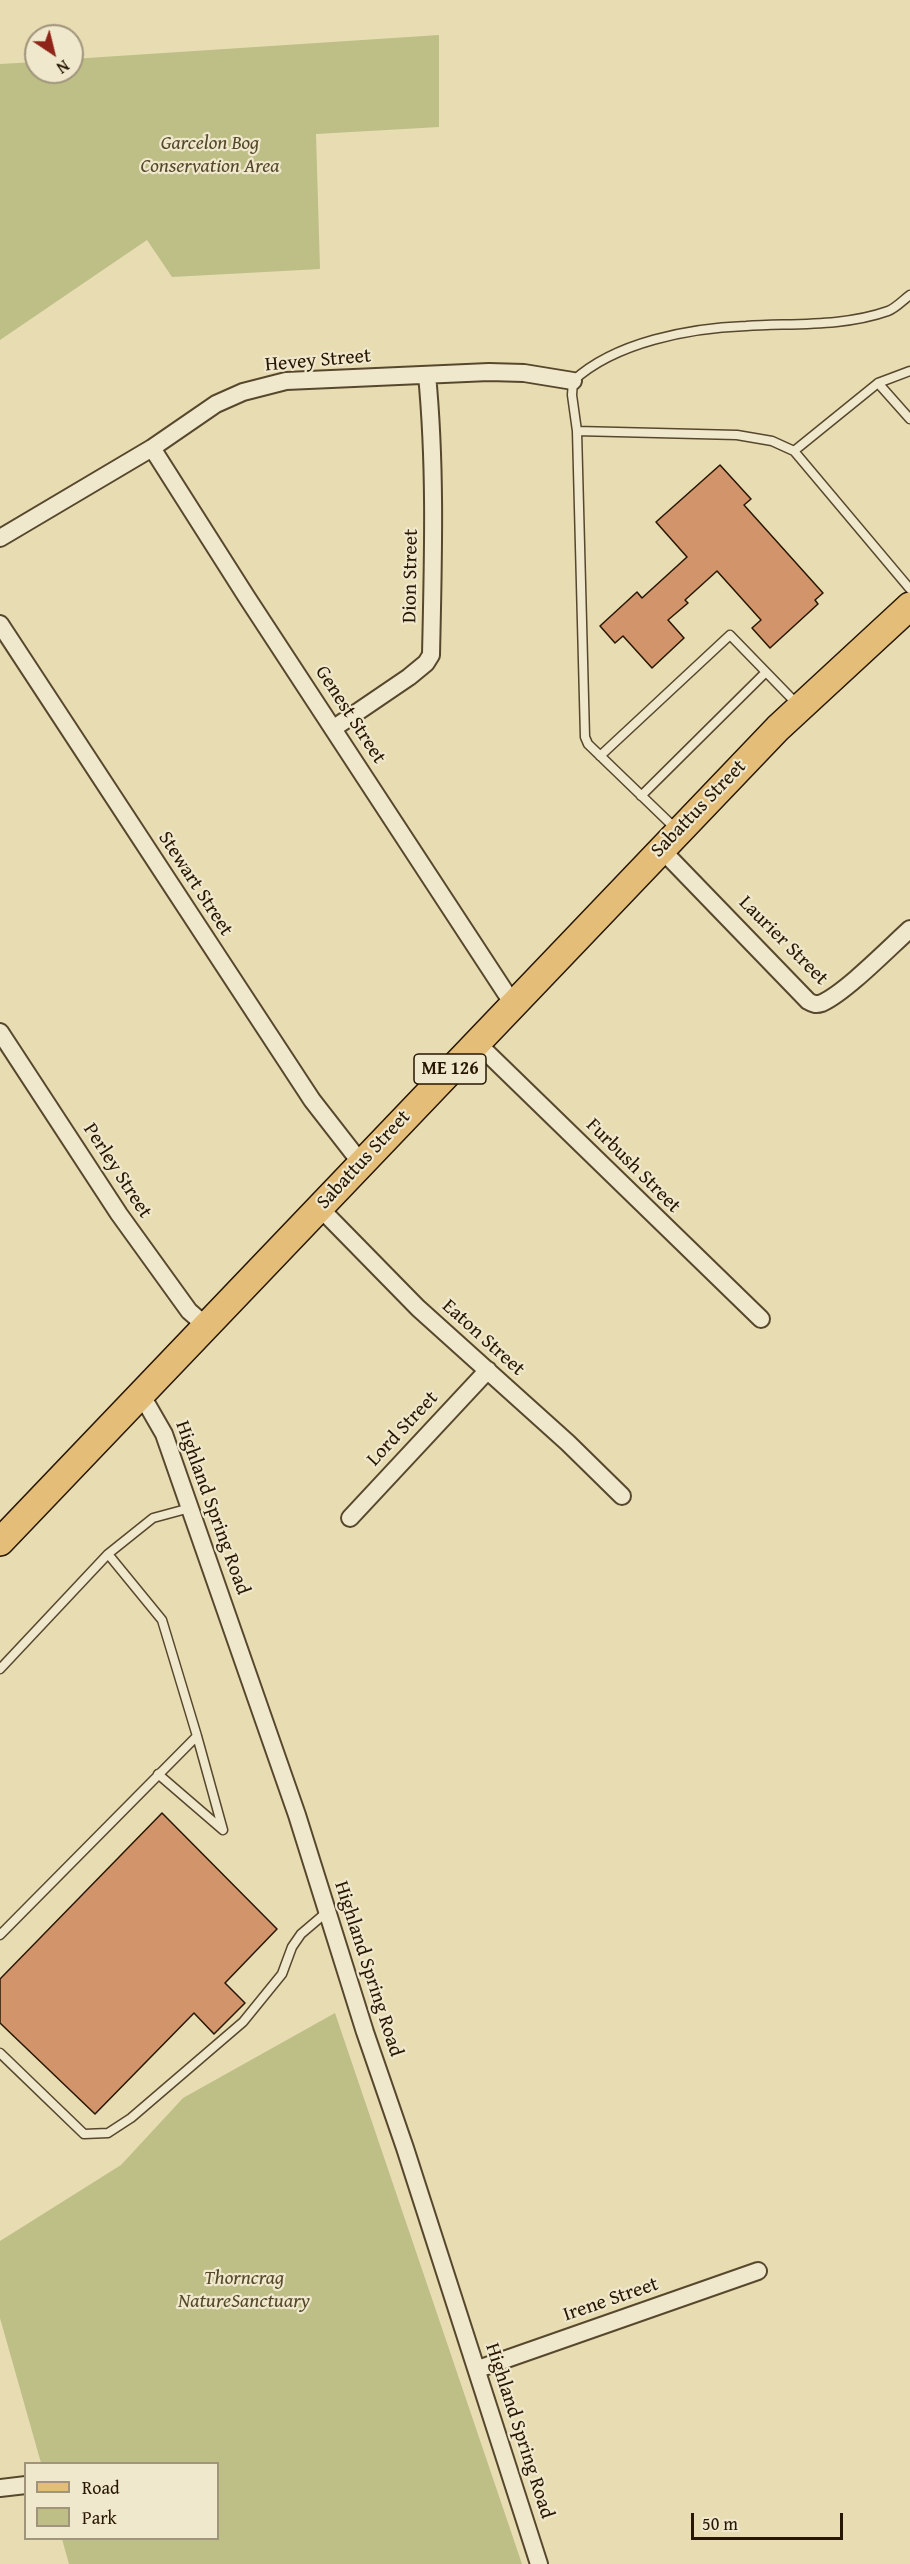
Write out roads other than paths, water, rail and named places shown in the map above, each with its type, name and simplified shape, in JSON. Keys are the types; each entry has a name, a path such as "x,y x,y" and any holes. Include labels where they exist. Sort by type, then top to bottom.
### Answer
{"main road":[{"name":"Sabattus Street","path":"0,1542 669,839 800,706 910,606"}],"street":[{"name":"Hevey Street","path":"0,538 152,448 216,404 243,392 286,381 427,375 524,373 573,381"},
{"name":"Dion Street","path":"334,728 409,677 426,663 431,655 433,507 427,375"},
{"name":"Genest Street","path":"152,448 513,1004"},
{"name":"Stewart Street","path":"0,624 312,1100 361,1163"},
{"name":"Laurier Street","path":"669,839 808,1001 814,1004 821,1004 839,991 910,929"},
{"name":"Perley Street","path":"0,1032 119,1214 189,1311 206,1326"},
{"name":"Furbush Street","path":"476,1042 761,1319"},
{"name":"Eaton Street","path":"320,1207 418,1308 488,1370 622,1496"},
{"name":"Lord Street","path":"350,1518 488,1370"},
{"name":"Highland Spring Road","path":"141,1394 164,1434 297,1815 365,2032 478,2369 539,2564"},
{"name":"Irene Street","path":"478,2369 758,2271"},
{"path":"0,2488 24,2485"}],"lane":[{"path":"669,839 641,796 588,744 585,737 577,430 572,395 573,381 586,369 627,348 674,335 744,326 806,325 861,317 889,310 910,295"},
{"path":"794,451 878,383 910,371"},
{"path":"878,383 910,419"},
{"path":"577,430 738,435 772,441 794,451 910,589"},
{"path":"600,756 730,635 800,706"},
{"path":"641,796 766,672"},
{"path":"0,1669 108,1554 153,1518 190,1508"},
{"path":"108,1554 162,1620 223,1830 158,1774"},
{"path":"0,1935 197,1736"},
{"path":"0,2053 84,2134 108,2133 131,2118 243,2022 282,1974 292,1947 301,1934 328,1911"}],"park label":[{"name":"Garcelon Bog Conservation Area","path":"210,156"},
{"name":"Thorncrag NatureSanctuary","path":"244,2290"}]}
